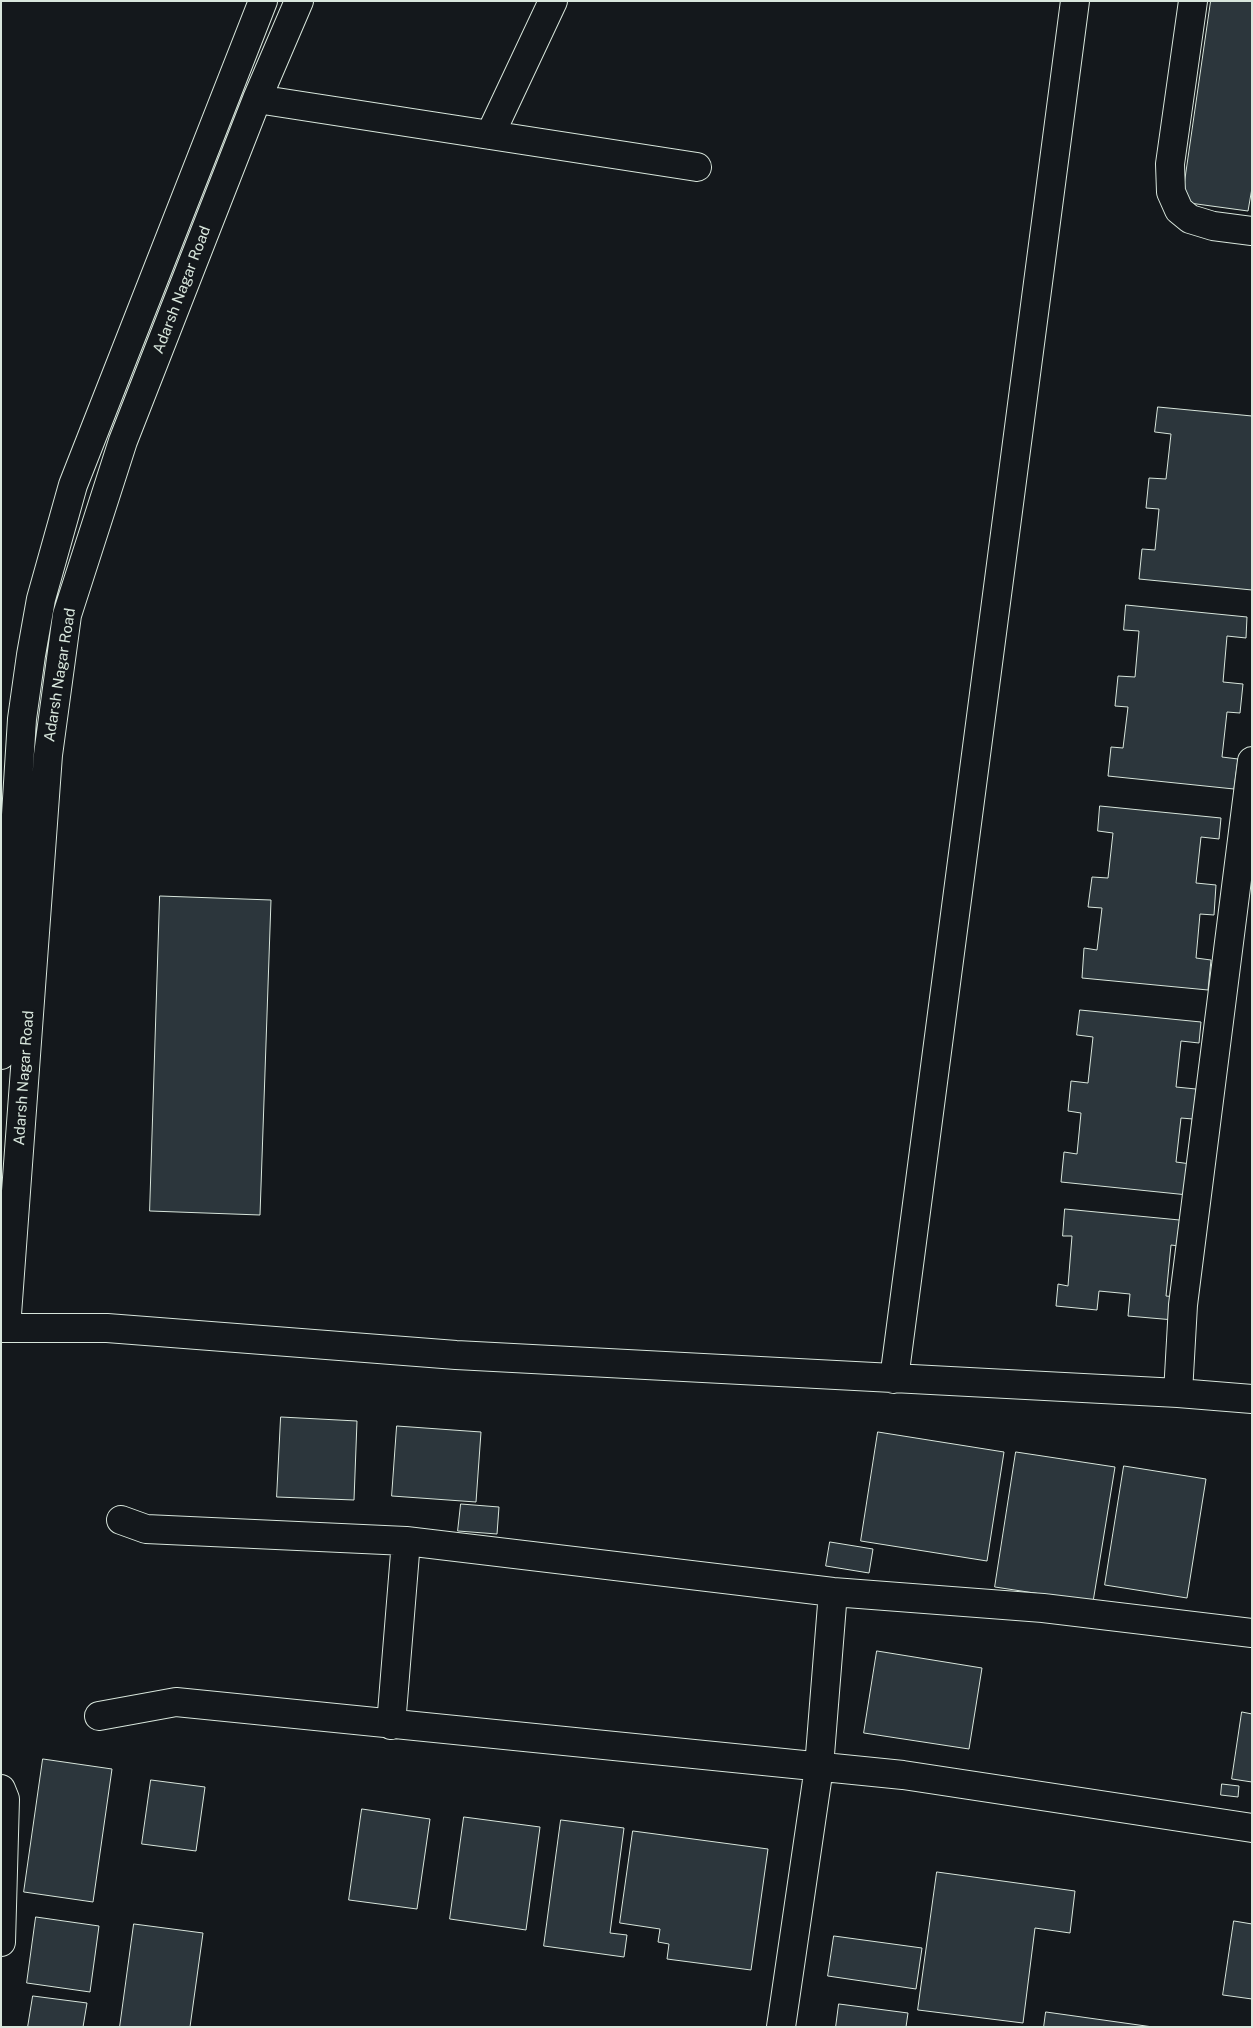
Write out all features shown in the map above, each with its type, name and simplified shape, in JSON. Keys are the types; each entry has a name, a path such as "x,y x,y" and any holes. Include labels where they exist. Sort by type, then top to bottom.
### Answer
{"street":[{"name":"Adarsh Nagar Road","path":"1,1055 22,719 30,655 41,599 73,485 263,1"},
{"name":"Adarsh Nagar Road","path":"4,1328 48,755 67,615 123,441 257,99 299,1"},
{"path":"490,135 553,1"},
{"path":"894,1379 1075,1"},
{"path":"1193,1 1170,164 1170,192 1179,210 1190,219 1213,226 1252,231"},
{"path":"257,99 697,166"},
{"path":"1178,1393 1183,1305 1252,761"},
{"path":"4,1328 107,1328 456,1355 1178,1393 1252,1399"},
{"path":"121,1520 146,1529 406,1541 833,1592 1043,1608 1252,1633"},
{"path":"391,1725 406,1541"},
{"path":"781,2027 819,1767 833,1592"},
{"path":"99,1716 176,1702 903,1775 1252,1828"},
{"path":"1,1789 4,1799 1,1942"}],"building":[{"path":"1211,1 1252,1 1252,188 1248,211 1182,202"},
{"path":"1158,407 1252,416 1252,590 1139,579 1142,549 1155,550 1159,509 1146,508 1149,478 1166,479 1171,434 1155,432"},
{"path":"1126,605 1247,617 1246,638 1227,636 1223,682 1243,684 1240,713 1227,712 1222,757 1238,759 1234,789 1108,776 1111,747 1123,748 1128,707 1115,706 1118,676 1135,677 1139,631 1124,630"},
{"path":"1100,806 1221,818 1219,839 1201,837 1196,883 1216,885 1214,915 1200,914 1196,958 1211,960 1208,990 1082,978 1084,948 1097,950 1102,908 1088,907 1092,877 1108,878 1113,833 1098,831"},
{"path":"160,896 271,900 260,1215 150,1211"},
{"path":"1080,1010 1201,1022 1199,1043 1181,1041 1176,1087 1196,1089 1193,1119 1181,1118 1176,1162 1191,1164 1188,1195 1061,1182 1064,1152 1077,1154 1081,1113 1068,1111 1071,1081 1088,1083 1093,1037 1077,1035"},
{"path":"1065,1209 1190,1221 1187,1247 1171,1245 1166,1296 1177,1297 1174,1320 1128,1316 1130,1294 1099,1291 1097,1310 1056,1306 1058,1284 1068,1286 1072,1236 1063,1236"},
{"path":"281,1417 357,1421 354,1500 277,1497"},
{"path":"397,1426 481,1432 476,1502 392,1496"},
{"path":"878,1432 1004,1452 987,1561 861,1541"},
{"path":"1016,1452 1115,1467 1093,1602 995,1587"},
{"path":"1124,1466 1206,1479 1187,1598 1105,1585"},
{"path":"461,1504 499,1507 497,1534 458,1531"},
{"path":"830,1542 873,1549 869,1573 826,1566"},
{"path":"877,1651 982,1668 969,1749 864,1733"},
{"path":"1242,1712 1252,1714 1252,1782 1232,1779"},
{"path":"43,1759 112,1769 93,1902 24,1892"},
{"path":"151,1780 205,1787 196,1851 142,1844"},
{"path":"1222,1784 1239,1786 1238,1797 1221,1795"},
{"path":"362,1809 430,1819 417,1909 349,1900"},
{"path":"464,1817 540,1827 526,1930 450,1919"},
{"path":"561,1820 624,1828 610,1933 627,1935 624,1957 544,1946"},
{"path":"633,1831 768,1849 751,1970 667,1959 669,1944 658,1942 660,1929 620,1923"},
{"path":"937,1872 1075,1891 1070,1933 1035,1928 1023,2023 918,2010"},
{"path":"36,1917 99,1926 90,1992 27,1983"},
{"path":"1234,1921 1252,1924 1252,1999 1223,1995"},
{"path":"134,1924 203,1933 190,2027 120,2027"},
{"path":"834,1936 922,1948 916,1989 828,1976"},
{"path":"33,1996 87,2003 83,2027 28,2027"},
{"path":"839,2004 908,2013 906,2027 836,2027"},
{"path":"1046,2012 1153,2027 1044,2027"}]}
